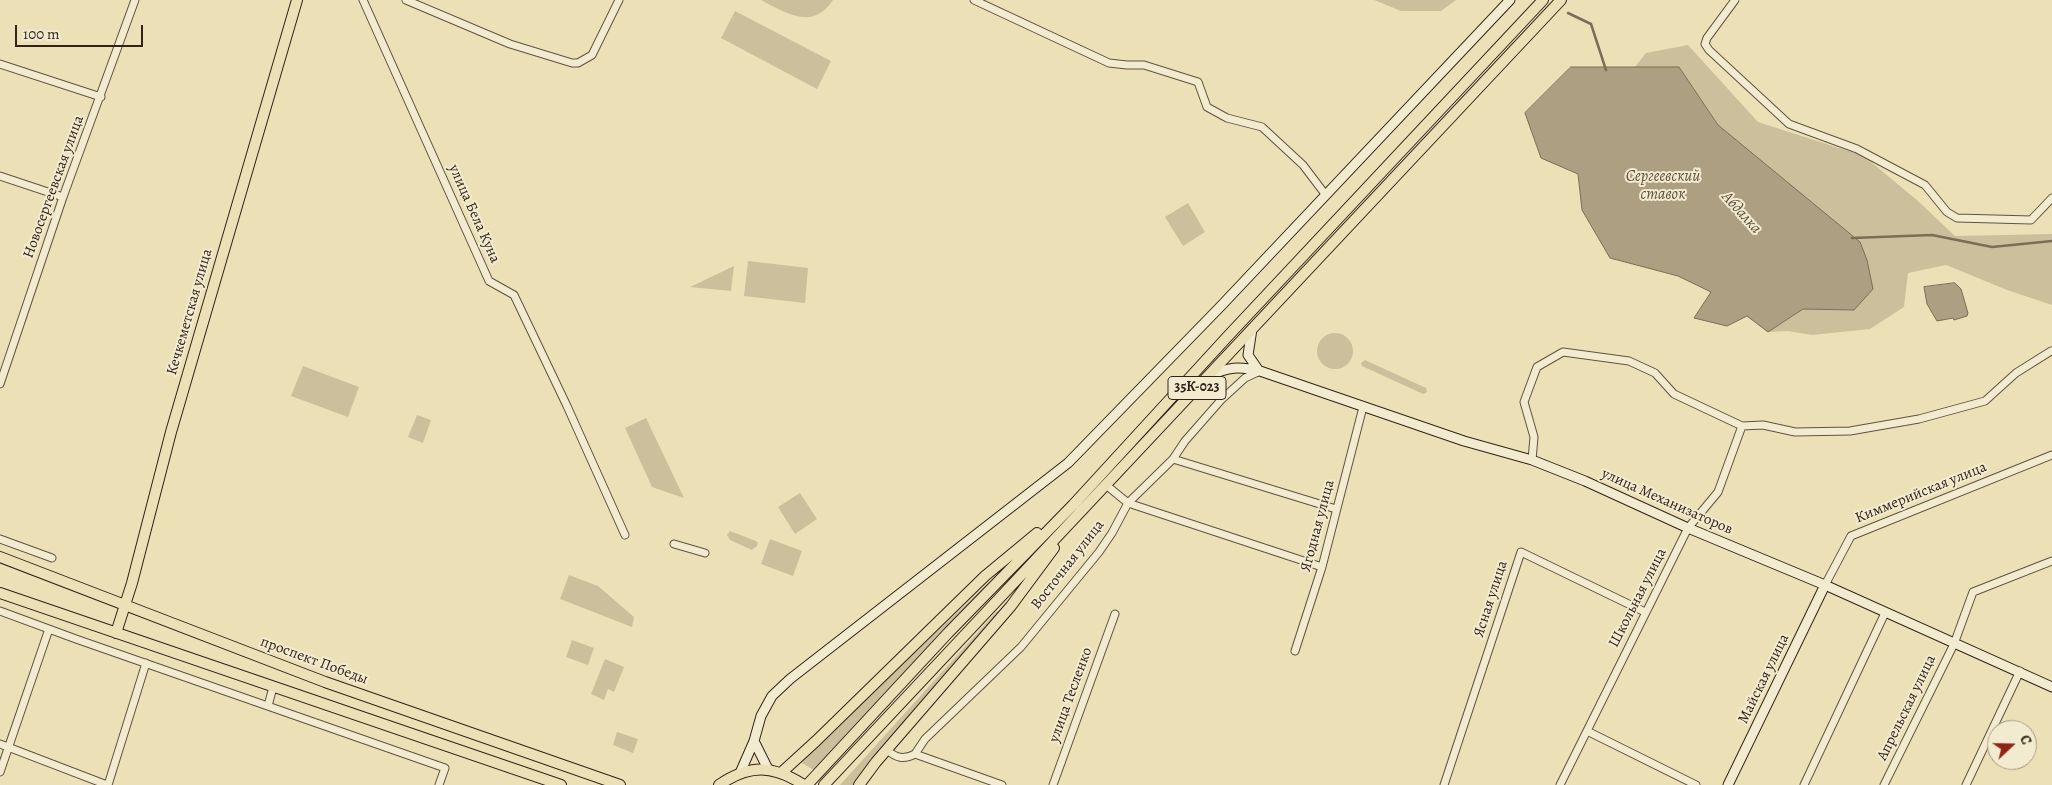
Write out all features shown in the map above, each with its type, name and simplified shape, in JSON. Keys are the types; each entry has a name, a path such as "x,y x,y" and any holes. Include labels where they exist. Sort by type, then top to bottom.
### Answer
{"main road":[{"name":"Кечкеметская улица","path":"116,633 171,432 296,0"},
{"name":"35К-023","path":"805,785 1073,504 1543,0"},
{"name":"35К-023","path":"824,785 1561,0"},
{"path":"780,773 816,741 985,576 1073,504"},
{"path":"859,785 1012,606 1070,525"},
{"name":"проспект Победы","path":"0,558 325,682 620,785"},
{"path":"0,593 562,785"},
{"path":"719,785 740,773 768,769 805,785"}],"street":[{"name":"Новосергеевская улица","path":"0,384 63,197 135,0"},
{"name":"улица Бела Куна","path":"364,0 489,281 514,295 567,406 625,535"},
{"path":"406,0 510,44 572,63 578,63 592,55 619,0"},
{"path":"974,0 1109,63 1144,64 1198,82 1207,107 1227,118 1262,127 1304,165 1326,194"},
{"path":"740,773 754,741 761,716 772,696 1068,464 1213,314 1510,0"},
{"path":"1735,0 1707,38 1705,44 1709,50 1789,124 1857,149 1925,185 1948,212 1957,218 2031,220 2052,198"},
{"path":"0,64 101,96"},
{"path":"0,176 63,197"},
{"path":"1252,329 1248,355 1260,371"},
{"path":"1532,460 1534,437 1524,402 1537,367 1563,352 1628,361 1655,374 1674,394 1742,426 1763,425 1795,432 1850,431 1918,419 1985,402 2016,373 2051,351"},
{"name":"улица Механизаторов","path":"1206,377 1240,367 1260,371 1464,441 1532,460 1825,585 2052,687"},
{"name":"Восточная улица","path":"915,754 925,738 1021,647 1100,552 1128,503 1174,458 1185,441 1221,400 1245,378 1260,371"},
{"name":"Ягодная улица","path":"1295,651 1322,567 1363,407"},
{"name":"Школьная улица","path":"1560,785 1688,528 1718,492 1742,426"},
{"name":"Киммерийская улица","path":"1825,585 1851,536 2052,455"},
{"path":"1174,458 1336,509"},
{"path":"1106,485 1128,503 1322,567"},
{"path":"0,539 52,558"},
{"path":"674,544 705,552"},
{"name":"Ясная улица","path":"1444,785 1521,552 1645,612"},
{"name":"Апрельская улица","path":"1884,785 1954,644 1973,592 2052,560"},
{"name":"Майская улица","path":"1728,785 1825,585"},
{"path":"0,611 49,630 445,768 439,785"},
{"path":"1804,785 1885,612"},
{"name":"улица Тесленко","path":"1053,785 1115,614"},
{"path":"0,772 49,630"},
{"path":"0,744 107,785 146,663"},
{"path":"1966,785 2020,671"},
{"path":"268,706 273,687"},
{"path":"1587,731 1696,785"},
{"path":"754,741 768,769"},
{"path":"887,750 900,758 909,758 915,754 1002,785"}],"shaded area":[{"path":"761,0 833,0 817,15 808,17 789,14"},
{"path":"1374,0 1456,0 1441,11 1401,11"},
{"path":"735,11 831,61 817,89 721,38"},
{"path":"1688,45 1758,122 1864,156 1918,201 1955,236 2052,234 2052,305 2007,290 1946,265 1908,273 1904,307 1870,329 1812,335 1788,331 1768,332 1803,309 1854,310 1777,176 1718,125 1679,67 1634,68 1646,53"},
{"path":"1188,203 1205,232 1183,246 1165,217"},
{"path":"748,261 808,268 805,303 744,296"},
{"path":"734,266 731,291 690,287"},
{"path":"1335,333 1342,334 1348,338 1352,344 1352,358 1348,364 1342,368 1335,369 1328,368 1322,364 1318,358 1317,351 1318,344 1322,338 1328,334"},
{"path":"1365,360 1426,388 1427,392 1423,394 1362,366 1361,363"},
{"path":"303,366 359,387 348,417 291,396"},
{"path":"417,415 431,420 423,443 408,437"},
{"path":"646,418 684,498 652,487 625,428"},
{"path":"800,493 817,519 795,534 778,507"},
{"path":"730,531 756,541 758,543 757,546 752,550 730,540 727,535"},
{"path":"770,539 802,551 793,576 761,564"},
{"path":"569,575 598,586 634,617 632,627 560,599"},
{"path":"993,581 814,770 800,762 989,582"},
{"path":"997,611 999,612 855,785 840,785"},
{"path":"572,640 594,648 588,665 566,657"},
{"path":"605,659 624,667 614,692 608,689 604,700 591,694"},
{"path":"617,732 638,739 633,753 613,745"}],"water":[{"name":"Сергеевский ставок","path":"1571,67 1679,67 1718,125 1860,242 1867,260 1873,289 1854,310 1803,309 1768,332 1747,316 1727,326 1694,318 1711,292 1678,276 1610,258 1582,210 1578,174 1541,158 1525,113"},
{"path":"1955,283 1961,289 1968,313 1967,316 1954,320 1953,318 1937,321 1927,304 1924,287"}],"waterway":[{"name":"Абдалка","path":"1568,13 1591,24 1606,70"},
{"name":"Абдалка","path":"1852,238 1932,235 1992,247 2052,241"}]}
